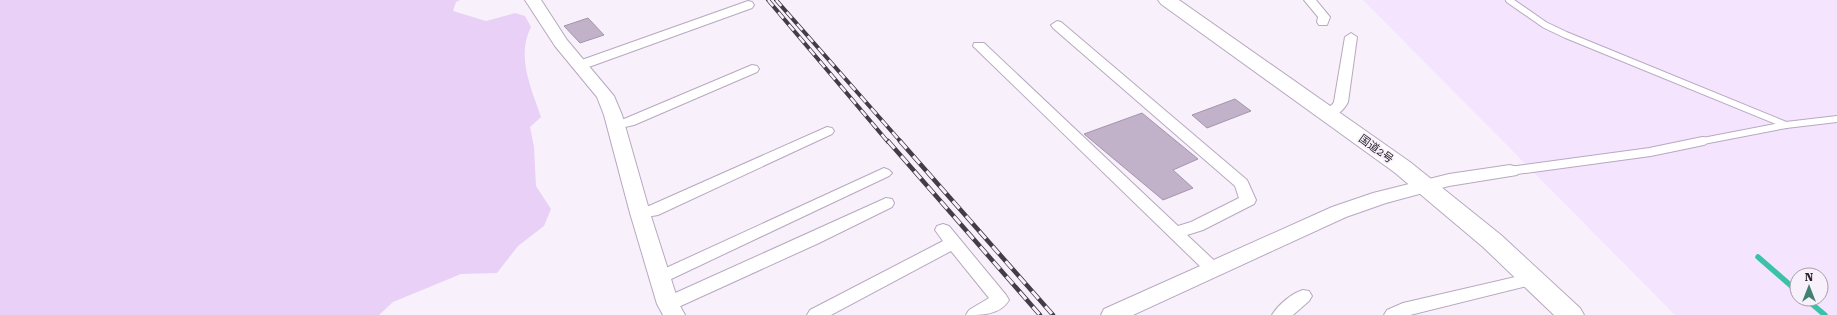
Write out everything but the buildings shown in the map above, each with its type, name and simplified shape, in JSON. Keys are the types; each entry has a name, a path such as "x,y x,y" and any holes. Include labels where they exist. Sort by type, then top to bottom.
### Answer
{"highway":[{"name":"国道2号","path":"1167,0 1327,113 1425,186 1492,241 1571,315"}],"street":[{"path":"533,0 561,42 605,96 616,125 640,213 671,310 886,203"},
{"path":"1310,0 1324,17 1323,22"},
{"path":"581,66 748,5"},
{"path":"1057,25 1242,184 1248,200 1197,226 1176,234"},
{"path":"1327,113 1338,108 1341,102 1351,37"},
{"path":"979,46 1214,269"},
{"path":"616,125 629,122 752,69"},
{"path":"640,213 652,212 827,131"},
{"path":"1112,315 1339,212 1449,180 1510,171"},
{"path":"661,277 884,173"},
{"path":"816,315 947,236 1000,300 975,315"},
{"path":"1393,315 1403,310 1533,279"},
{"path":"1282,315 1303,296"}],"lane":[{"path":"1509,0 1544,25 1566,35 1786,125"},
{"path":"1510,171 1650,152 1786,125 1837,119"}],"shaded area":[{"path":"0,0 460,0 456,2 453,11 486,21 515,13 525,16 531,27 525,49 525,61 529,83 541,117 530,127 534,147 536,186 551,209 544,226 518,246 497,273 461,274 393,302 379,315 0,315"},
{"path":"1363,0 1837,0 1837,315 1675,315"}],"waterway":[{"path":"1758,257 1789,284"},
{"path":"1816,307 1825,315"}],"railway":[{"path":"768,0 888,142"},
{"path":"776,0 901,142"},
{"path":"888,141 1040,315"},
{"path":"900,141 1053,315"}]}
